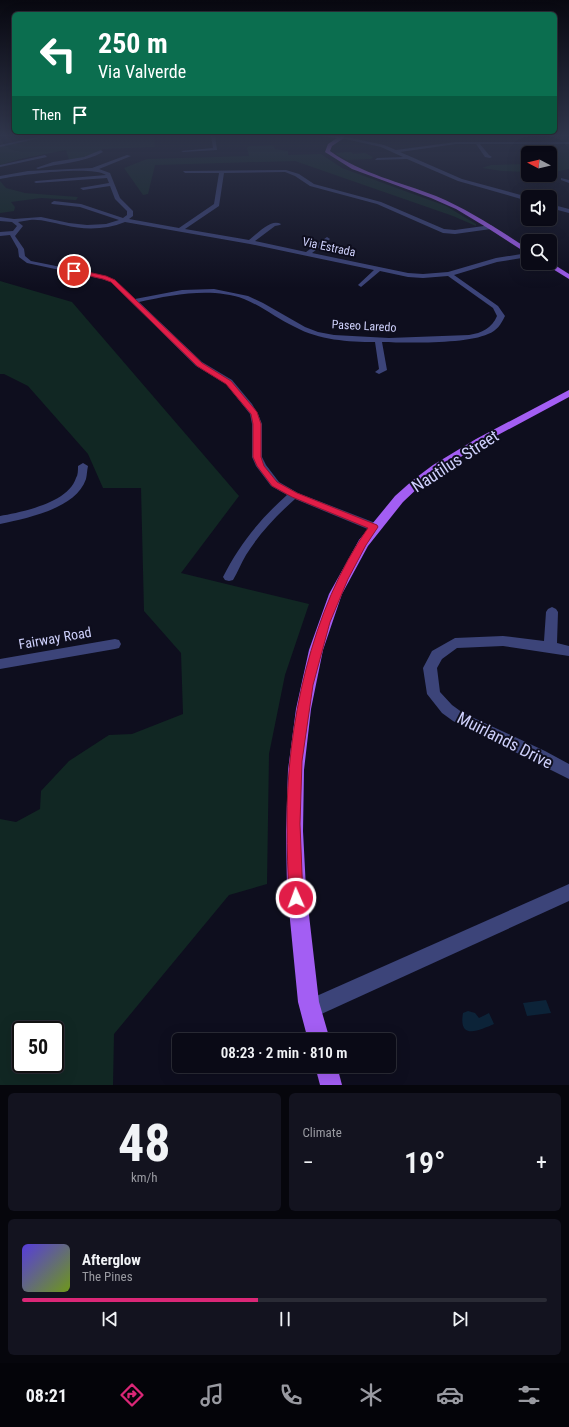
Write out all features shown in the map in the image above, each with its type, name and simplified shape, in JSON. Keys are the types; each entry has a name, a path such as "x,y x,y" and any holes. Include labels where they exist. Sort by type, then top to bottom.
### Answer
{"main road":[{"path":"405,187 447,202 521,247"},
{"path":"557,270 569,278"},
{"name":"Nautilus Street","path":"317,1033 310,1009 296,898 293,824 296,761 308,685 324,622 343,579 362,544 374,527 399,499 429,473 476,443 569,393"},
{"path":"328,1073 331,1085"}],"street":[{"path":"83,188 93,187"},
{"path":"0,219 14,221 26,219 45,219 61,223 96,226 113,224 125,220 130,216 130,211 118,199 112,187"},
{"path":"180,230 217,205 220,187"},
{"path":"316,187 379,203 443,231 455,232 491,228"},
{"path":"484,187 521,197"},
{"name":"Via Estrada","path":"54,203 67,203 84,206 107,216 125,220 308,253 408,275 424,276 449,274 496,260 521,256"},
{"path":"562,209 569,206"},
{"path":"557,208 569,211"},
{"path":"14,221 20,226 12,236 20,249 22,257 29,262 113,281 199,364 229,382 254,414 257,424 257,457 261,466 274,484 294,495 374,527"},
{"path":"250,242 274,224 278,224"},
{"path":"0,234 16,232"},
{"path":"308,253 327,239"},
{"path":"361,285 378,269"},
{"name":"Paseo Laredo","path":"134,301 170,293 193,291 226,293 250,299 299,328 332,337 378,339 467,338 484,334 492,330 498,324 501,316 496,307 449,274"},
{"path":"378,339 383,370 379,372"},
{"path":"0,520 24,515 55,504 74,490 80,482 83,474 83,466"},
{"path":"229,577 236,561 256,531 273,512 294,495"},
{"path":"550,647 552,612"},
{"name":"Muirlands Drive","path":"569,651 503,641 455,643 437,655 430,668 434,694 447,709 458,717 540,756 569,772"},
{"name":"Fairway Road","path":"0,664 115,644"},
{"path":"310,1009 569,892"}],"green space":[{"path":"0,187 25,193 78,197 76,200 41,198 11,202 15,207 14,211 0,213"},
{"path":"137,187 150,187 148,194 143,195"},
{"path":"369,187 393,187 446,206 476,224 476,226 453,216"},
{"path":"0,281 72,302 239,496 181,573 309,604 285,675 269,754 267,884 229,895 114,1034 113,1085 0,1085 0,819 16,822 40,809 41,791 69,761 109,735 132,734 183,714 181,653 144,611 141,488 103,488 88,454 28,386 4,374 0,374"}],"water":[{"path":"546,1000 551,1013 527,1016 523,1003"},
{"path":"468,1011 475,1013 479,1018 489,1013 494,1024 477,1031 467,1030 462,1022 463,1013"}],"route":[{"path":"74,271 104,277 113,281 199,364 229,382 254,414 257,424 257,457 261,466 274,484 284,491 374,527 362,544 343,579 324,622 308,685 296,761 293,824 296,898"}]}
